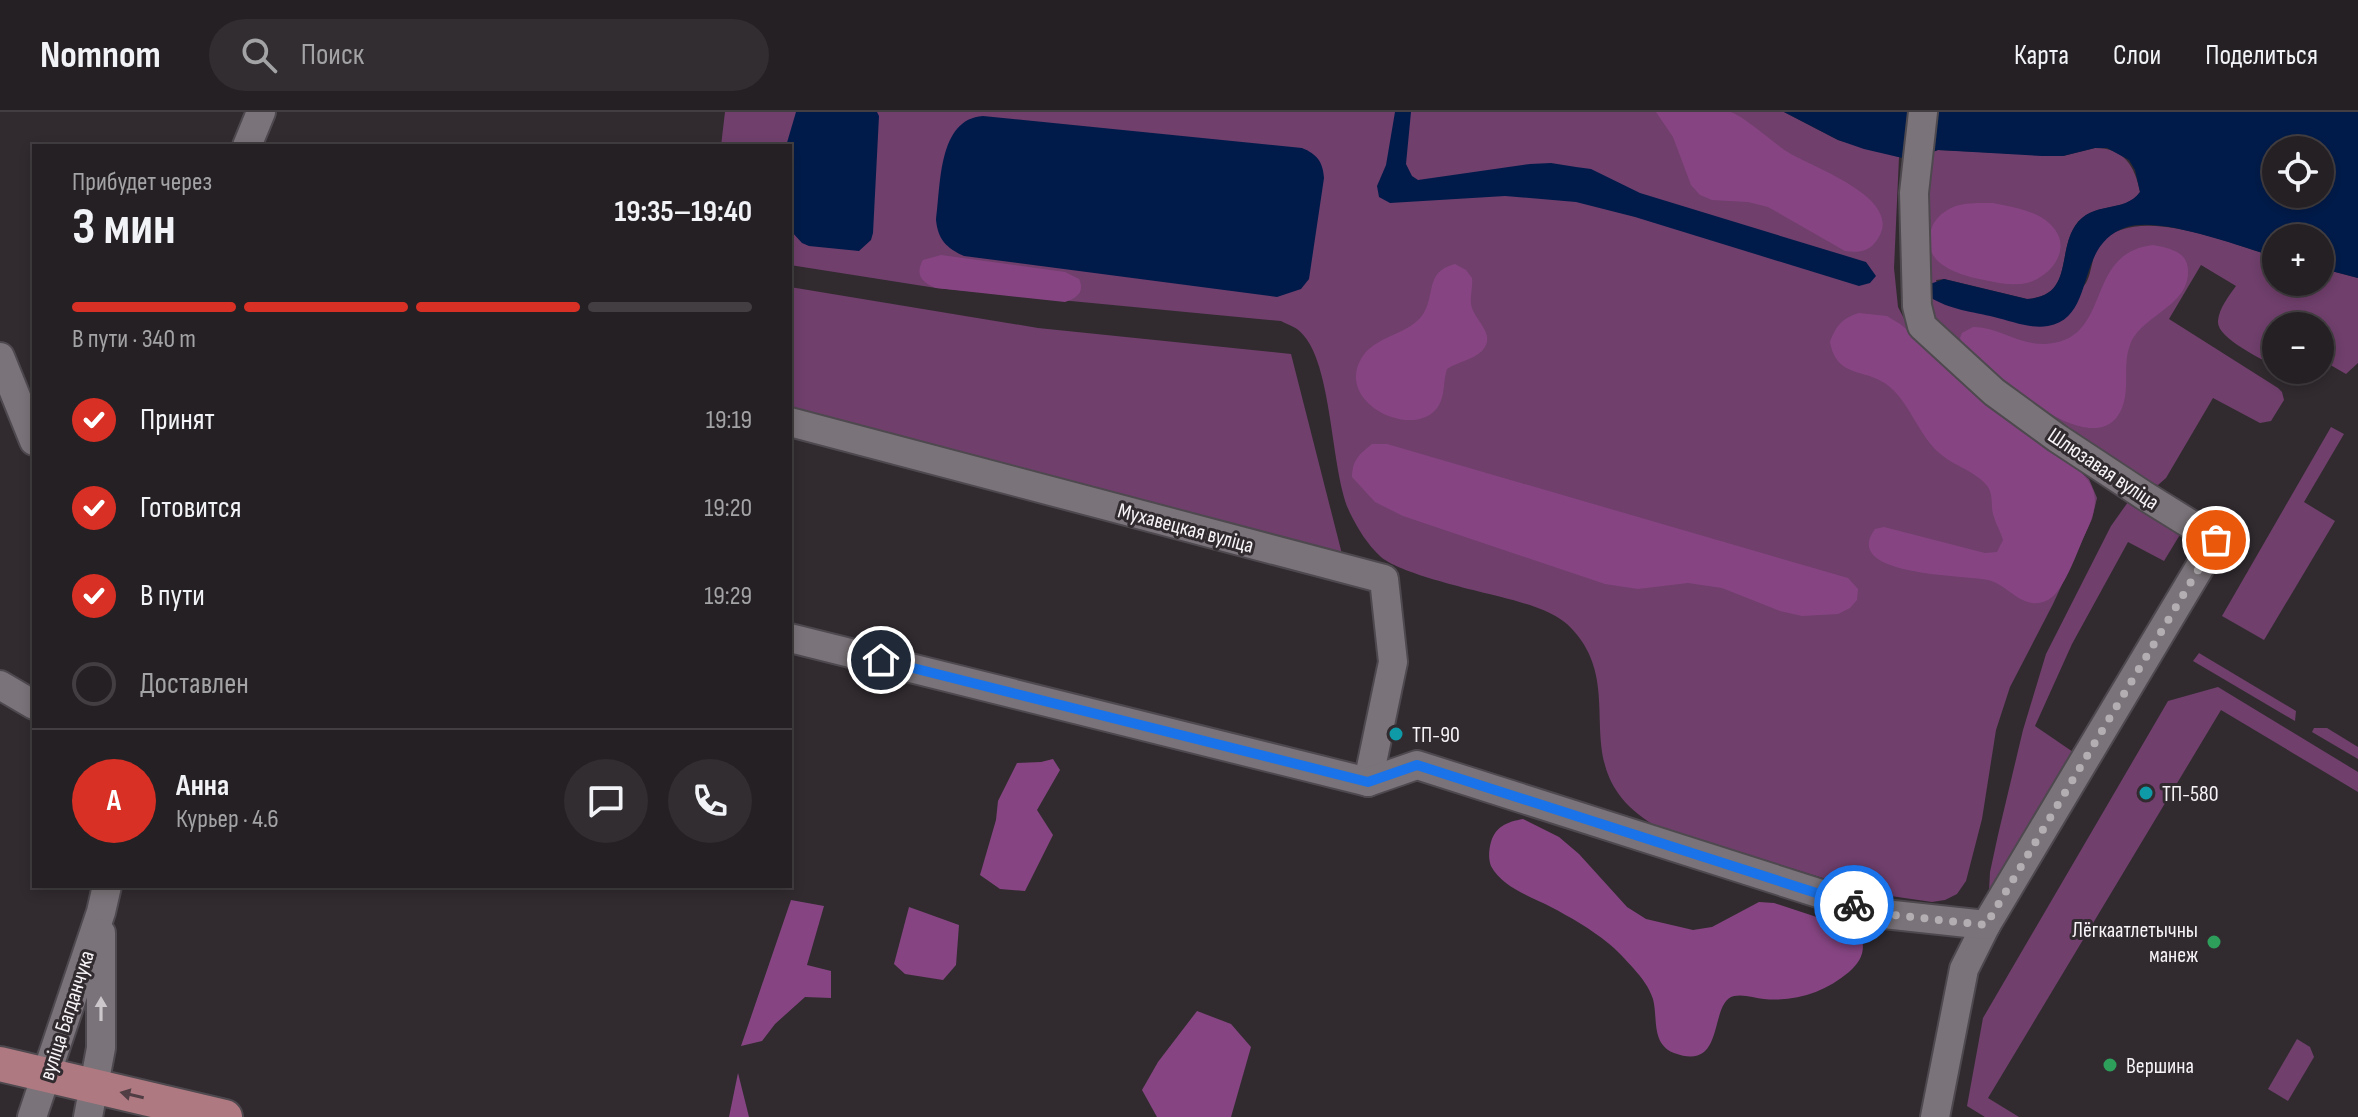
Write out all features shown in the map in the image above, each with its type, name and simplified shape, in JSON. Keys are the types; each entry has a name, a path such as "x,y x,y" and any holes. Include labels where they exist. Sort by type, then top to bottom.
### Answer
{"main road":[{"path":"0,1064 46,1075 91,1102 225,1117"}],"street":[{"path":"248,144 261,112"},
{"name":"Шлюзавая вуліца","path":"1923,112 1914,193 1917,306 1922,326 1994,392 2057,438 2216,540 1986,925 1964,969 1935,1117"},
{"path":"0,357 32,436"},
{"name":"Мухавецкая вуліца","path":"792,423 1384,579 1393,662 1368,782"},
{"path":"792,638 1368,782 1417,765 1884,914 1986,925"},
{"path":"0,685 32,704"},
{"name":"вуліца Багданчука","path":"32,1117 104,899"},
{"name":"вуліца Багданчука","path":"91,1102 101,1048 104,899"}],"shaded area":[{"path":"725,112 1784,112 1838,140 1899,157 1894,268 1898,307 1912,334 2089,479 2097,498 2092,519 2053,604 2010,687 1996,730 1982,819 1966,881 1957,894 1945,900 1932,902 1884,895 1654,825 1626,803 1610,780 1603,755 1597,678 1589,653 1572,629 1552,614 1537,608 1391,564 1363,536 1343,494 1318,363 1309,343 1295,328 1281,321 936,288 792,265 792,144 721,144"},
{"path":"1656,112 1735,114 1786,151 1833,175 1868,198 1879,211 1883,225 1877,240 1863,251 1845,251 1768,207 1748,202 1712,200 1700,195 1691,185 1673,137"},
{"path":"2095,148 2114,151 2131,167 2140,192 2126,203 2082,218 2070,237 2058,282 2042,296 2027,299 1944,279 1936,280 1944,304 2034,326 2086,283 2095,252 2101,243 2117,231 2137,226 2160,226 2211,236 2262,252 2262,296 2334,296 2334,272 2358,278 2358,363 2346,374 2334,367 2334,312 2262,312 2262,359 2251,353 2219,328 2222,307 2236,286 2201,265 2169,319 2262,378 2262,384 2272,384 2282,392 2284,400 2271,421 2260,423 2213,398 2166,478 2158,485 2144,481 2032,409 1932,323 1921,286 1930,153 1938,150 2063,156"},
{"path":"1993,203 2038,215 2057,233 2060,250 2045,274 2027,283 2000,283 1953,271 1936,259 1929,242 1932,226 1938,217 1961,205"},
{"path":"2153,245 2176,252 2185,259 2188,271 2186,283 2181,294 2144,326 2130,345 2122,409 2117,417 2102,427 2083,427 2037,406 1993,373 1963,345 1960,338 1962,333 1973,327 2035,344 2065,340 2079,331 2088,318 2109,273 2120,260 2136,249"},
{"path":"941,255 1065,272 1079,279 1080,291 1065,302 936,288 923,280 920,269 923,260"},
{"path":"1455,264 1472,278 1471,304 1486,333 1486,345 1478,354 1447,369 1441,401 1429,416 1414,420 1398,419 1382,413 1369,404 1359,391 1356,376 1361,359 1374,345 1421,317 1434,279 1445,268"},
{"path":"792,287 1038,328 1291,354 1342,554 792,408"},
{"path":"1859,313 1887,316 1900,324 2085,476 2094,491 2094,509 2065,579 2048,600 2031,603 1988,580 1911,571 1875,557 1869,545 1875,529 1884,527 1985,553 1997,552 2003,540 1988,487 1935,449 1890,387 1839,362 1830,342 1844,320"},
{"path":"2331,427 2344,434 2304,502 2335,521 2264,640 2222,616"},
{"path":"1372,444 1387,444 1848,578 1858,589 1857,600 1838,614 1802,616 1780,611 1722,588 1688,583 1638,589 1605,584 1403,516 1375,502 1352,477 1357,458"},
{"path":"2128,502 2181,533 2164,561 2128,542 2072,644 2035,726 2076,754 1994,892 1989,891 1990,872 2023,730 2046,654 2111,526"},
{"path":"2199,653 2296,711 2295,721 2193,661"},
{"path":"2218,687 2358,772 2358,792 2221,710 1988,1098 2019,1117 1985,1117 1967,1106 1983,1018 2168,701"},
{"path":"2314,728 2327,728 2358,747 2358,759 2312,732"},
{"path":"1053,759 1060,770 1037,810 1053,835 1025,891 1000,889 980,875 996,820 998,801 1017,763"},
{"path":"1523,819 1559,837 1579,854 1627,907 1646,919 1693,930 1712,927 1759,902 1774,903 1853,929 1861,935 1863,946 1859,960 1840,979 1810,994 1776,1000 1734,996 1726,1001 1709,1045 1702,1053 1691,1057 1674,1053 1659,1037 1649,991 1621,955 1580,924 1510,886 1491,866 1490,848 1496,832 1507,823"},
{"path":"791,900 824,906 807,965 831,971 831,998 805,997 775,1024 762,1041 741,1046"},
{"path":"909,907 959,925 956,965 943,980 905,974 894,964"},
{"path":"1197,1011 1231,1024 1251,1047 1231,1117 1157,1117 1142,1090 1158,1062"},
{"path":"2297,1039 2310,1047 2314,1057 2288,1101 2268,1089"},
{"path":"738,1073 749,1117 729,1117"}],"water":[{"path":"796,112 877,112 873,233 871,240 859,251 809,246 792,232 792,144 787,144"},
{"path":"1395,112 1411,112 1406,164 1418,180 1530,164 1551,163 1591,169 1640,193 1866,262 1876,276 1870,283 1859,286 1635,217 1576,202 1505,196 1390,203 1379,197 1377,186 1386,165"},
{"path":"1784,112 2358,112 2358,278 2334,272 2334,224 2262,224 2262,253 2180,229 2142,225 2127,227 2110,236 2099,248 2081,295 2064,320 2048,326 2034,326 1961,310 1930,297 1930,284 1944,279 2027,299 2042,296 2051,290 2062,272 2070,237 2082,218 2125,203 2140,192 2135,170 2129,160 2107,148 2063,156 1938,150 1911,160 1838,140"},
{"path":"983,116 1307,150 1318,159 1324,178 1309,279 1301,289 1277,297 958,253 944,242 937,227 941,172 944,156 957,128 968,120"}],"way so far":[{"path":"1854,905 1884,914 1986,925 2216,540"}],"place":[{"name":"ТП-90","path":"1396,734"},
{"name":"ТП-580","path":"2146,793"},
{"name":"Лёгкаатлетычны манеж","path":"2214,942"},
{"name":"Вершина","path":"2110,1065"}],"route":[{"path":"881,660 1368,782 1417,765 1854,905"}]}
